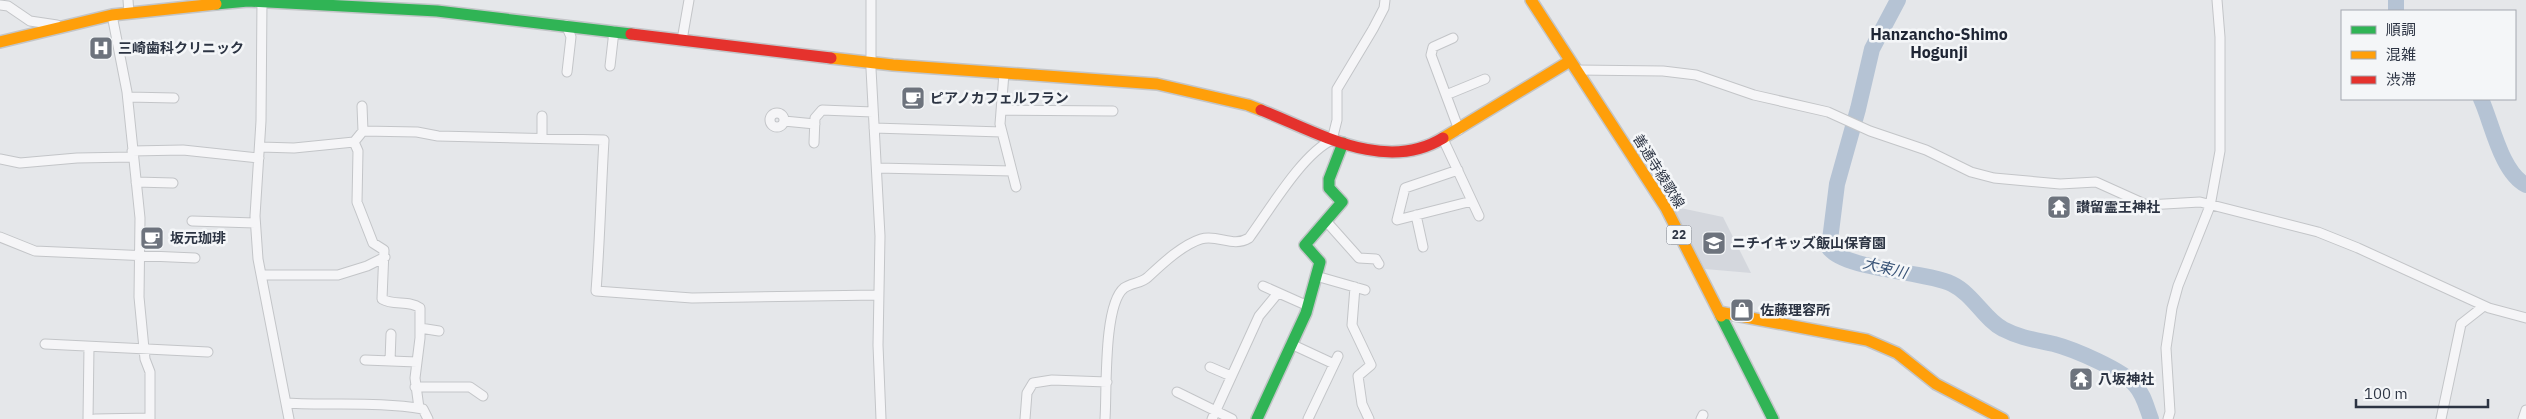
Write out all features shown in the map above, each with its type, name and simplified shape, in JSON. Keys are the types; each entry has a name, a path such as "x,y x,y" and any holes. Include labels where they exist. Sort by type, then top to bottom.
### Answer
{"street":[{"path":"128,0 129,12"},
{"path":"682,40 689,0"},
{"path":"871,0 871,62 880,236 878,295 881,419"},
{"path":"1257,419 1308,306 1320,262 1305,245 1342,202 1329,188 1329,179 1337,142 1337,90 1373,29 1384,8 1385,0"},
{"name":"善通寺綾歌線","path":"1531,0 1666,208 1773,419"},
{"path":"2168,419 2170,412 2166,348 2172,308 2178,286 2210,206 2220,152 2220,37 2217,0"},
{"path":"262,1 260,147 255,223 262,275 289,419"},
{"path":"0,42 61,26 129,12 262,1 437,11 871,62 1157,84 1248,105 1337,142 1380,153 1417,150 1443,139 1574,66 1696,75 1754,95 1828,112 1854,124 1926,150 1971,172 1994,178 2060,184 2096,182 2147,205 2200,202 2318,232 2484,306 2526,318"},
{"path":"0,5 8,6 30,21 61,26"},
{"path":"95,419 150,418 150,372 144,351 139,297 140,218 128,97 112,15"},
{"path":"566,26 571,37 567,72"},
{"path":"610,66 614,31"},
{"path":"1453,38 1433,47 1431,55 1459,130"},
{"path":"1004,73 1001,110 1002,132 1016,187"},
{"path":"1446,95 1485,79"},
{"path":"128,97 174,98"},
{"path":"260,147 294,148 354,142 363,131 362,106"},
{"path":"814,144 815,118 822,110 874,112"},
{"path":"1001,110 1113,111"},
{"path":"542,116 542,138"},
{"path":"784,121 815,124"},
{"path":"874,128 1002,132"},
{"path":"363,131 417,132 438,136 604,140 601,234 596,290 692,298 878,295"},
{"path":"1443,139 1479,216"},
{"path":"354,142 358,151 358,202 373,243 384,250 386,257 382,299 387,302 411,304 420,308 415,387 419,408"},
{"path":"1105,419 1107,352 1111,322 1118,296 1124,288 1145,280 1156,267 1200,239 1210,237 1242,243 1249,238 1296,173 1323,144 1337,142"},
{"path":"0,159 20,163 183,150 259,158"},
{"path":"877,168 1012,171"},
{"path":"1458,170 1405,188 1397,220 1472,201"},
{"path":"136,182 173,183"},
{"path":"1416,215 1422,247"},
{"path":"192,221 255,223"},
{"path":"1326,221 1359,258 1376,259 1379,264"},
{"path":"0,237 35,251 97,252 195,258"},
{"path":"262,275 338,275 367,266 386,257"},
{"path":"1316,276 1364,290"},
{"path":"1263,286 1308,306"},
{"path":"1354,287 1352,325 1371,365 1358,376 1366,418"},
{"path":"1214,415 1259,316 1278,292"},
{"path":"2440,419 2461,324 2484,306"},
{"path":"1719,312 1867,340 1897,354 1936,384 1956,396 2003,419"},
{"path":"420,328 439,331"},
{"path":"390,334 390,361"},
{"path":"44,344 144,351 208,352"},
{"path":"1292,344 1336,360 1308,419"},
{"path":"88,419 89,347"},
{"path":"365,360 417,362"},
{"path":"1210,367 1231,376"},
{"path":"1025,419 1027,393 1033,383 1052,380 1107,382"},
{"path":"415,387 470,387 483,396"},
{"path":"1177,392 1214,415 1232,419"},
{"path":"287,404 330,406 396,405 423,409 428,419"},
{"path":"2523,419 2526,410"}],"shaded area":[{"name":"ニチイキッズ飯山保育園","path":"1671,206 1723,217 1751,273 1705,269"}],"waterway":[{"name":"大束川","path":"1898,0 1872,49 1858,109 1837,184 1829,248 1838,255 1868,266 1924,276 1952,284 1966,294 1990,320 2003,329 2022,337 2054,344 2085,355 2109,367 2129,379 2135,385 2141,393 2151,419"},
{"path":"2396,0 2396,10"},
{"path":"2481,100 2504,158 2517,179 2526,185"}],"traffic: fast":[{"path":"216,4 248,1 437,11 631,34"},
{"path":"1257,419 1306,313 1320,262 1305,245 1342,202 1329,188 1329,179 1343,143"},
{"path":"1721,316 1773,419"}],"traffic: slow":[{"path":"1531,0 1666,208 1721,316"},
{"path":"0,42 112,15 216,4"},
{"path":"831,58 893,65 1157,84 1248,105 1261,110"},
{"path":"1443,138 1570,61"},
{"path":"1719,312 1867,340 1897,353 1936,384 2003,419"}],"traffic: jam":[{"path":"631,34 831,58"},
{"path":"1261,110 1328,138 1351,146 1375,151 1398,152 1421,148 1443,138"}],"place":[{"name":"三崎歯科クリニック","path":"101,48"},
{"name":"ピアノカフェルフラン","path":"913,98"},
{"name":"讃留霊王神社","path":"2059,207"},
{"name":"坂元珈琲","path":"152,238"},
{"name":"ニチイキッズ飯山保育園","path":"1714,243"},
{"name":"佐藤理容所","path":"1742,310"},
{"name":"八坂神社","path":"2081,379"}],"district":[{"name":"Hanzancho-Shimo Hogunji","path":"1939,43"}]}
